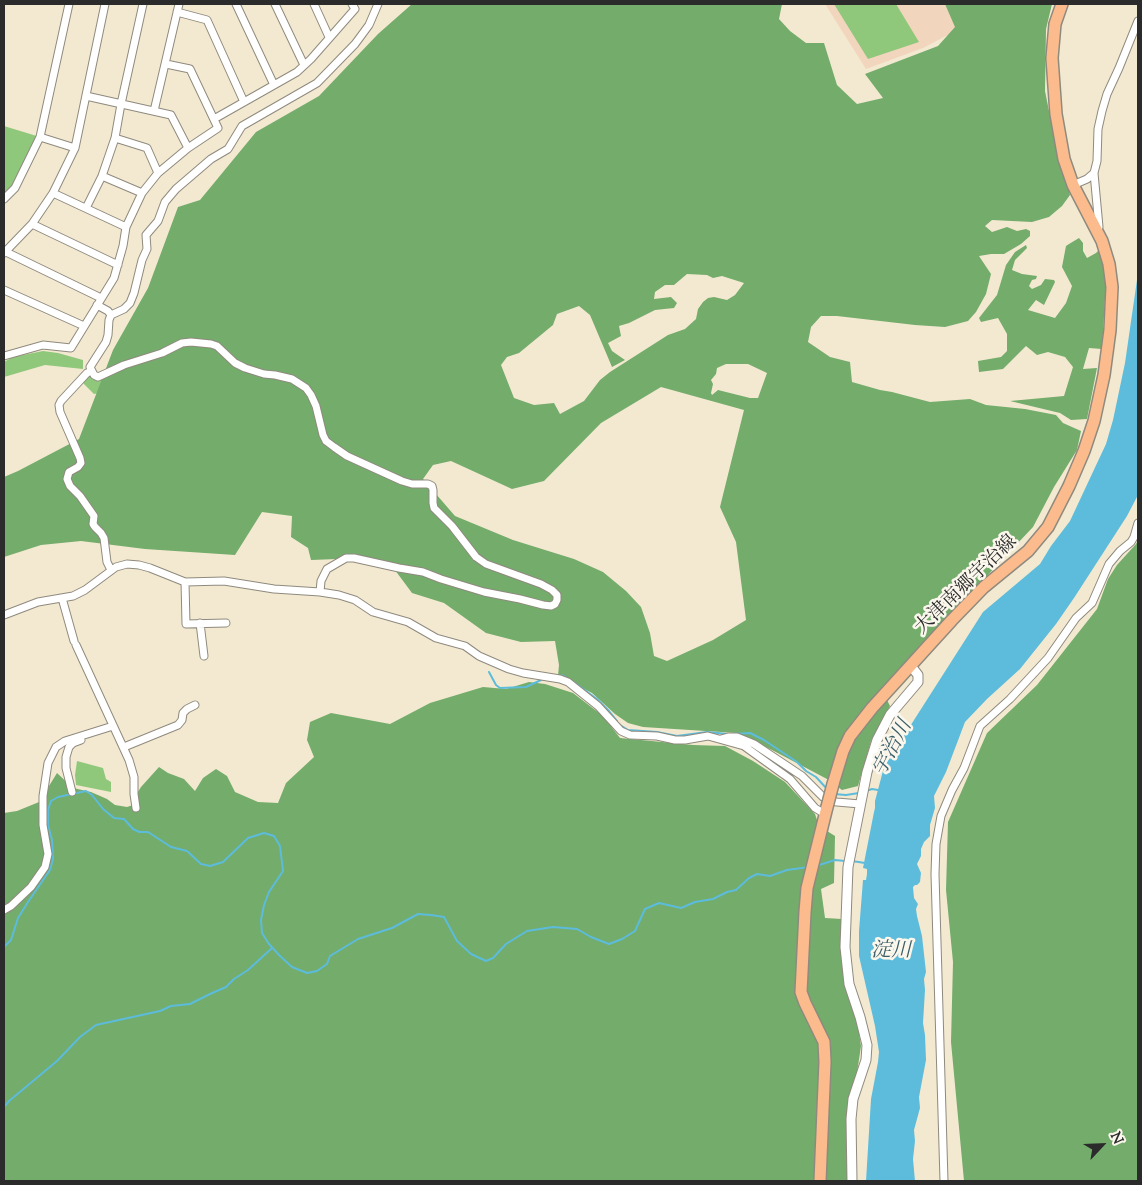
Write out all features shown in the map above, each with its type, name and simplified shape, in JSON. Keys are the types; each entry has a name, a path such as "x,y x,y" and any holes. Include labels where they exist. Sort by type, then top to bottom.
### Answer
{"main road":[{"name":"大津南郷宇治線","path":"820,1181 826,1062 824,1042 805,1003 802,992 805,912 810,878 826,810 843,751 850,736 872,708 952,620 984,587 1028,551 1048,526 1069,486 1084,451 1094,421 1104,375 1110,330 1112,288 1109,264 1102,241 1073,185 1064,159 1056,114 1052,58 1055,24 1062,4"}],"street":[{"path":"4,199 15,188 40,137 70,4"},
{"path":"101,298 4,252 32,224 53,194 75,148 105,4"},
{"path":"86,208 102,176 115,138 142,4"},
{"path":"154,111 179,4"},
{"path":"236,4 274,84"},
{"path":"275,4 304,65"},
{"path":"314,4 330,37"},
{"path":"214,119 297,72 311,59 354,9 352,4"},
{"path":"320,592 321,581 327,569 346,558 354,558 423,572 484,592 543,605 551,606 557,600 557,595 552,590 541,584 486,564 476,557 452,526 434,508 432,486 402,481 347,456 334,447 322,435 316,406 311,395 306,388 292,379 264,374 245,368 235,363 217,346 191,342 124,364 98,377 94,375 90,367 106,342 111,315 124,309 130,303 147,249 146,235 158,221 165,202 176,189 211,159 228,150 242,126 317,83 355,44 368,25 378,4"},
{"path":"177,12 207,20 244,102"},
{"path":"1097,231 1099,227 1094,173 1097,161 1098,129 1107,94 1138,21"},
{"path":"4,356 43,345 71,348 114,278 126,227 142,193 158,173 188,148 218,128 190,69 166,64"},
{"path":"86,96 171,115 188,148"},
{"path":"40,137 75,148"},
{"path":"115,138 147,148 158,173"},
{"path":"1073,185 1087,179 1094,173"},
{"path":"102,176 142,193"},
{"path":"53,194 126,227"},
{"path":"32,224 118,264"},
{"path":"4,299 7,292 84,326"},
{"path":"97,304 111,315"},
{"path":"92,371 87,373 61,401 60,412 81,463 69,472 67,479 70,486 80,496 94,516 93,524 104,538 107,562 111,570"},
{"path":"944,1181 935,874 936,844 941,816 964,768 980,726 1010,699 1048,658 1076,618 1092,602 1109,564 1131,542 1138,523"},
{"path":"4,615 38,602 73,596 85,590 116,567 127,564 139,565 185,582 224,581 274,589 339,595 355,600 373,612 408,622 436,638 465,646 479,656 509,670 568,682 598,706 621,732 630,735 657,736 675,740 708,736 744,746 790,779 815,808 826,810"},
{"path":"185,582 186,624 226,623"},
{"path":"62,598 75,643 129,760 134,777 136,808"},
{"path":"200,623 204,656"},
{"path":"852,1181 852,1106 866,1060 867,1045 849,984 846,956 848,867 861,800 877,740 890,715 918,682 918,675 911,666"},
{"path":"124,748 178,725 182,720 183,713 187,709 196,706"},
{"path":"4,910 32,887 46,867 48,854 43,796 48,763 56,747 66,741 113,726"},
{"path":"72,792 66,768 66,757 69,747 73,743 104,729"},
{"path":"721,739 738,737 754,744 802,776 823,797 837,802 861,800"}],"shaded area":[{"path":"825,4 949,4 961,28 923,48 866,69"}],"green space":[{"path":"412,4 782,4 779,19 790,31 806,43 824,43 837,85 857,104 883,98 865,74 938,46 955,27 945,4 1052,4 1046,29 1045,91 1058,156 1070,195 1062,206 1049,217 1032,222 992,220 985,226 992,232 1007,227 1017,231 1026,229 1030,231 1030,236 1004,254 979,256 991,274 986,294 976,312 968,321 945,327 821,316 811,327 808,342 830,357 850,362 852,382 930,402 970,399 986,405 1025,409 1056,415 1063,423 1081,431 1077,450 1054,487 1033,527 882,690 890,706 871,741 858,786 842,790 827,779 737,733 643,727 628,723 592,693 558,676 559,665 555,641 521,642 486,633 444,603 412,593 389,562 351,554 337,559 311,560 308,548 291,537 292,516 262,512 235,555 145,549 81,541 41,545 4,557 4,477 79,439 113,350 148,288 178,207 200,200 256,132 319,96 378,34","holes":["687,274 707,275 713,278 722,276 744,283 735,295 727,300 714,297 708,298 698,309 696,319 685,329 668,335 610,372 600,380 584,401 560,414 554,403 534,405 514,398 501,365 507,357 519,353 553,325 557,314 579,306 590,315 612,367 625,360 612,351 608,343 621,336 619,326 655,310 674,308 677,303 671,297 654,299 655,292 665,285 674,285","726,364 748,364 767,373 758,398 750,398 718,390 712,395 713,384 711,380 716,374 717,368","661,387 744,410 720,507 736,542 746,620 713,640 667,661 654,656 650,633 641,607 626,591 603,572 574,559 513,540 455,516 423,479 433,465 451,461 512,489 544,481 601,423"]},
{"path":"834,4 896,4 919,42 868,59"},
{"path":"4,126 40,137 15,188 4,199"},
{"path":"1079,238 1083,243 1083,251 1087,258 1100,249 1106,282 1102,349 1089,348 1083,369 1097,368 1087,419 1071,420 1060,413 1010,401 1064,396 1073,367 1065,357 1048,352 1037,355 1026,346 1003,369 979,372 978,361 1001,357 1007,351 1007,334 998,318 981,322 979,318 997,295 1006,265 1015,252 1026,245 1027,248 1015,260 1012,270 1022,274 1037,276 1029,286 1032,289 1041,285 1045,279 1054,280 1055,282 1044,305 1036,300 1028,310 1055,318 1066,303 1072,286 1062,267 1066,246"},
{"path":"43,351 83,360 83,369 45,365 4,377 4,362 13,357"},
{"path":"111,374 109,391 94,394 82,382 89,375 98,381"},
{"path":"1138,540 1138,1181 964,1181 951,1042 953,962 946,890 948,822 987,733 1037,685 1097,609 1108,579"},
{"path":"529,682 545,684 573,693 603,716 620,738 725,746 753,761 785,782 815,814 819,826 835,836 834,883 821,889 825,918 842,919 861,1046 851,1113 849,1181 4,1181 4,813 17,811 44,800 49,786 57,773 73,788 91,792 115,805 127,807 133,805 141,787 159,767 168,773 184,779 195,791 203,778 216,769 227,776 235,792 258,802 278,803 286,783 314,757 307,740 310,722 331,713 390,724 430,703 483,687 506,689"},
{"path":"77,761 103,768 106,779 111,782 111,792 76,785"}],"water":[{"name":"淀川","path":"1138,273 1138,495 1127,516 1056,624 1020,669 965,722 946,772 934,796 935,808 930,825 930,836 924,842 917,864 921,873 920,882 913,887 914,898 918,904 916,909 922,936 926,972 924,979 923,1023 926,1060 919,1097 920,1108 914,1130 913,1159 915,1181 866,1181 871,1099 879,1052 859,956 859,931 863,880 866,880 867,874 867,869 863,868 875,801 884,767 983,612 1040,564 1070,521 1106,444 1113,420 1125,363"}],"waterway":[{"path":"489,672 496,685 500,688 526,687 541,680"},
{"path":"562,675 597,699 617,721"},
{"path":"620,725 628,730 657,732 677,736 707,732 728,734"},
{"path":"732,734 750,733 764,740 797,762 816,777 828,790"},
{"path":"866,791 878,790"},
{"path":"4,947 11,940 18,918 50,870 53,859 52,840 48,825 48,810 51,801 58,797 86,791 114,818 124,819 133,829 139,832 148,832 171,847 187,851 201,864 210,866 223,862 248,838 264,833 274,836 280,846 283,871 269,892 264,905 261,920 262,933 269,944 292,967 307,973 317,971 327,964 330,956 358,939 392,928 418,914 444,917 457,941 471,954 486,961 493,958 506,944 527,931 553,927 577,929 609,944 635,931 645,909 659,903 681,908 736,890 749,878 757,874 770,876 787,870 809,867"},
{"path":"834,794 859,793"},
{"path":"816,866 835,860 845,861"},
{"path":"852,861 865,863"},
{"path":"4,1107 57,1061 80,1037 96,1025 160,1011 171,1006 190,1004 226,987 272,948"}],"water label":[{"name":"宇治川","path":"894,749"}]}
